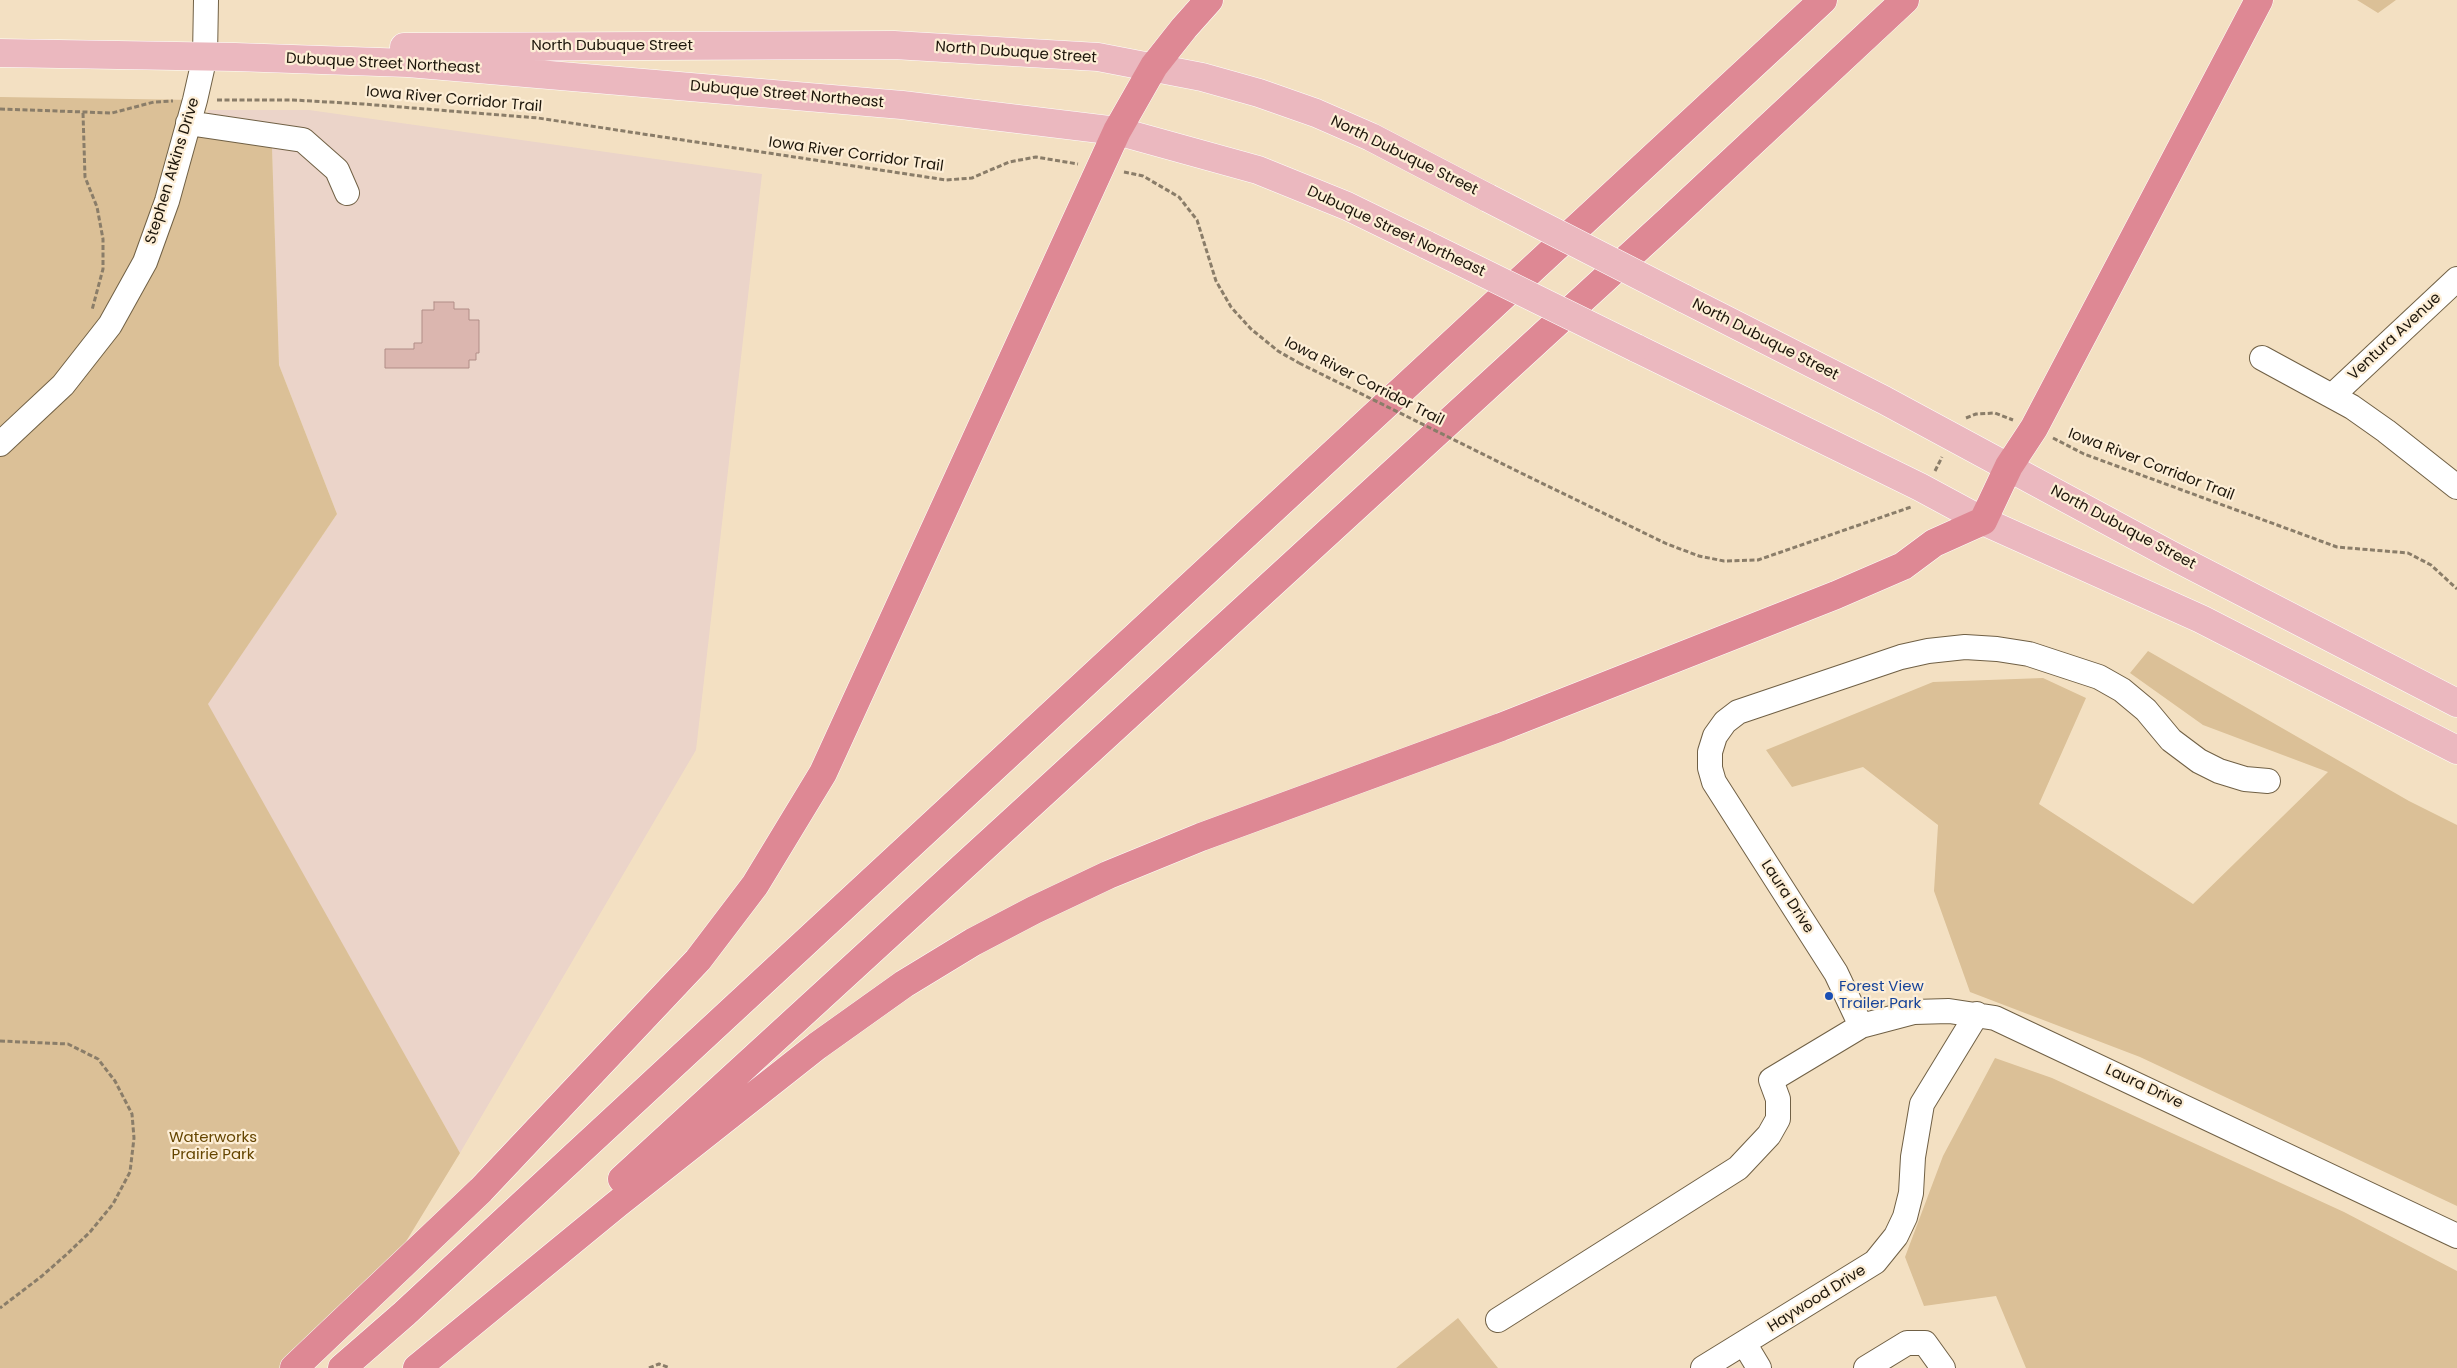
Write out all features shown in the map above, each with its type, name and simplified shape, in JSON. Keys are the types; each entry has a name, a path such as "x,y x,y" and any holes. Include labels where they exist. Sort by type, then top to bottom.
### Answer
{"highway":[{"path":"294,1368 481,1190 698,960 754,886 823,773 1117,131 1154,66 1209,0"},
{"path":"342,1368 404,1314 1823,0"},
{"path":"416,1368 1669,220 1905,0"},
{"path":"416,1368 617,1204 817,1046 904,984 1016,919 1108,875 1201,837 1501,727 1836,595 1903,566 1934,543 1983,520 2009,466 2034,428 2259,0"}],"main road":[{"name":"North Dubuque Street","path":"235,57 405,47 894,44 1035,52 1098,58 1154,66 1259,93 1316,113 1371,137 2009,466 2169,554 2457,703"},
{"name":"Dubuque Street Northeast","path":"0,53 205,56 408,64 902,105 1117,131 1258,170 1347,206 1926,490"},
{"path":"1926,490 1983,520 2201,619 2457,750"}],"street":[{"name":"Stephen Atkins Drive","path":"0,444 63,386 110,324 145,262 167,201 195,100 205,56 206,0"},
{"path":"188,123 303,140 337,170 347,192"},
{"name":"Ventura Avenue","path":"2333,395 2457,279"},
{"path":"2262,358 2333,395 2386,431 2457,487"},
{"name":"Laura Drive","path":"2268,781 2219,772 2199,762 2171,740 2146,710 2122,690 2099,677 2044,658 1997,649 1965,648 1928,651 1901,657 1738,712 1725,722 1715,736 1710,752 1710,768 1714,782 1836,973 1861,1026 1914,1012 1949,1011 1995,1018 2118,1074 2457,1236"},
{"name":"Haywood Drive","path":"1703,1368 1875,1262 1896,1236 1905,1218 1911,1193 1913,1157 1922,1104 1977,1014"},
{"path":"1498,1320 1738,1168 1769,1135 1778,1119 1778,1099 1771,1080 1861,1026"},
{"path":"1744,1343 1759,1368"},
{"path":"1866,1368 1907,1343 1925,1343 1943,1368"}],"path":[{"name":"Iowa River Corridor Trail","path":"0,109 112,113 154,102 195,100 293,100 363,104 538,118 946,180 972,178 1009,162 1036,157 1143,176 1179,197 1197,220 1216,281 1232,308 1251,329 1278,351 1298,363 1521,473 1667,544 1699,556 1724,561 1758,560 1908,509 1921,498 1952,437 1965,418 1976,414 1996,413 2034,428 2084,454 2337,547 2408,552 2431,565 2457,589"},
{"path":"83,113 85,177 97,207 103,239 103,269 92,312"},
{"path":"0,1041 68,1044 98,1059 115,1081 132,1114 134,1138 130,1172 113,1204 90,1232 68,1253 42,1276 0,1308"},
{"path":"649,1368 659,1364 670,1368"}],"shaded area":[{"path":"208,110 309,110 762,174 696,750 460,1153 207,704 337,514 279,365 272,149 204,135"}],"green space":[{"path":"2357,0 2396,0 2378,13"},
{"name":"Waterworks Prairie Park","path":"0,97 195,100 204,135 272,148 279,365 337,514 208,704 460,1153 374,1294 291,1368 0,1368"},
{"path":"2148,651 2409,801 2457,825 2457,1206 2140,1057 1970,992 1934,891 1938,825 1863,767 1792,787 1766,750 1933,682 2043,678 2086,698 2039,804 2193,904 2328,772 2203,725 2130,673"},
{"path":"1995,1058 2052,1078 2344,1212 2457,1271 2457,1368 2026,1368 1996,1296 1924,1306 1905,1257 1943,1156"},
{"path":"1458,1318 1498,1368 1396,1368"}],"building":[{"path":"434,302 454,302 454,309 469,309 469,320 479,320 479,353 476,353 476,360 469,360 469,368 385,368 385,349 414,349 414,343 422,343 422,310 434,310"}],"place":[{"name":"Forest View Trailer Park","path":"1829,996"}]}
